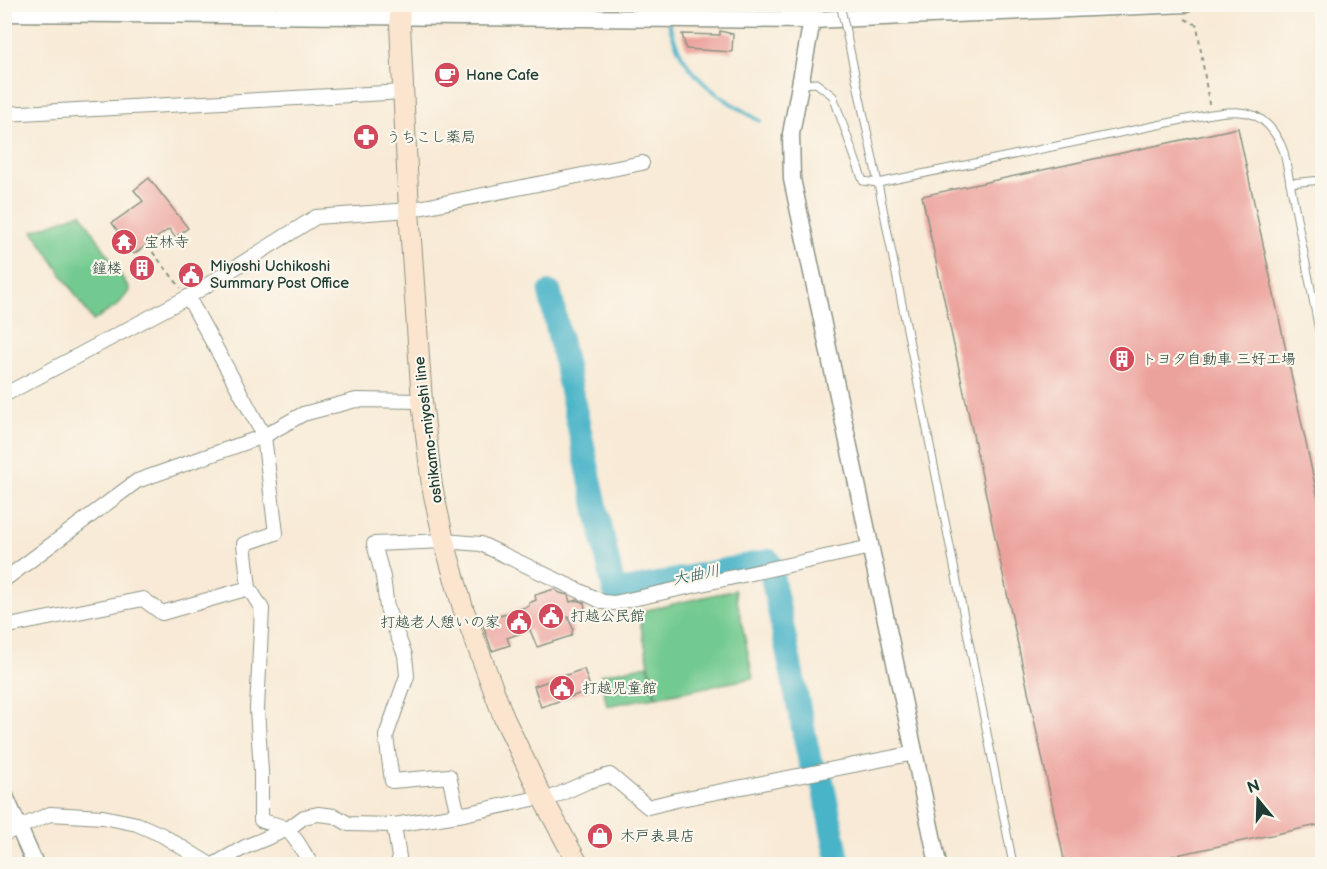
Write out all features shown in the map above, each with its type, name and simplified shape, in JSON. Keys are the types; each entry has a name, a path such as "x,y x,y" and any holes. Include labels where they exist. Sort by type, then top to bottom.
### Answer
{"main road":[{"name":"oshikamo-miyoshi line","path":"399,10 422,401 432,486 444,541 463,608 504,718 543,799 578,864"}],"street":[{"path":"4,13 41,9 810,12 1180,9"},
{"path":"810,12 791,134 792,178 938,864"},
{"path":"4,114 404,92"},
{"path":"4,395 188,297 316,217 409,210 642,163"},
{"path":"188,297 264,436 276,533 244,544 249,588 262,609 257,709 261,820 288,829 311,864"},
{"path":"4,580 137,481 264,436 303,414 356,400 422,401"},
{"path":"458,815 449,776 392,781 387,736 407,676 405,655 387,608 383,577 374,544 444,541 481,544 603,602 614,603 871,547"},
{"path":"4,627 143,599 162,613 249,588"},
{"path":"215,864 246,847 288,829 304,817 318,814 335,816 349,824 394,825 543,799 610,775 648,807 915,753"},
{"path":"4,794 12,831 35,864"},
{"path":"12,831 50,814 103,817 137,824 162,835 209,864"},
{"path":"394,825 400,864"}],"lane":[{"path":"840,4 878,183 1013,864"},
{"path":"800,84 816,83 833,96 863,181 878,183 1210,114 1242,112 1263,120 1278,135 1284,152 1323,345"},
{"path":"1290,183 1323,180"}],"path":[{"path":"1173,4 1197,26 1210,114"},
{"path":"147,245 188,297"}],"green space":[{"path":"81,213 130,290 118,305 93,321 33,231"},
{"path":"735,590 753,678 656,697 638,612"},
{"path":"648,665 655,697 607,706 600,675"}],"building":[{"path":"720,31 733,34 732,52 686,49 682,34 720,35"},
{"name":"トヨタ自動車 三好工場","path":"1238,128 1323,522 1323,824 1134,864 1065,864 922,196"},
{"path":"149,178 188,228 175,237 169,229 134,254 112,223 143,201 134,190"},
{"path":"554,589 568,595 570,602 578,600 584,603 586,613 568,617 573,629 571,636 537,647 530,630 507,638 510,645 492,651 482,622 529,606 529,603 536,600 535,595"},
{"name":"打越児童館","path":"584,669 591,690 541,707 534,686"}],"waterway":[{"path":"664,4 667,15"},
{"path":"669,23 675,42 692,71 715,92 760,121"},
{"name":"大曲川","path":"550,293 614,590 632,589 769,561 810,762 822,781 839,864"}],"place":[{"name":"Hane Cafe","path":"447,75"},
{"name":"うちこし薬局","path":"366,137"},
{"name":"宝林寺","path":"124,242"},
{"name":"鐘楼","path":"142,268"},
{"name":"Miyoshi Uchikoshi Summary Post Office","path":"191,275"},
{"name":"トヨタ自動車 三好工場","path":"1122,359"},
{"name":"打越公民館","path":"551,616"},
{"name":"打越老人憩いの家","path":"519,622"},
{"name":"打越児童館","path":"562,688"},
{"name":"木戸表具店","path":"600,836"}]}
